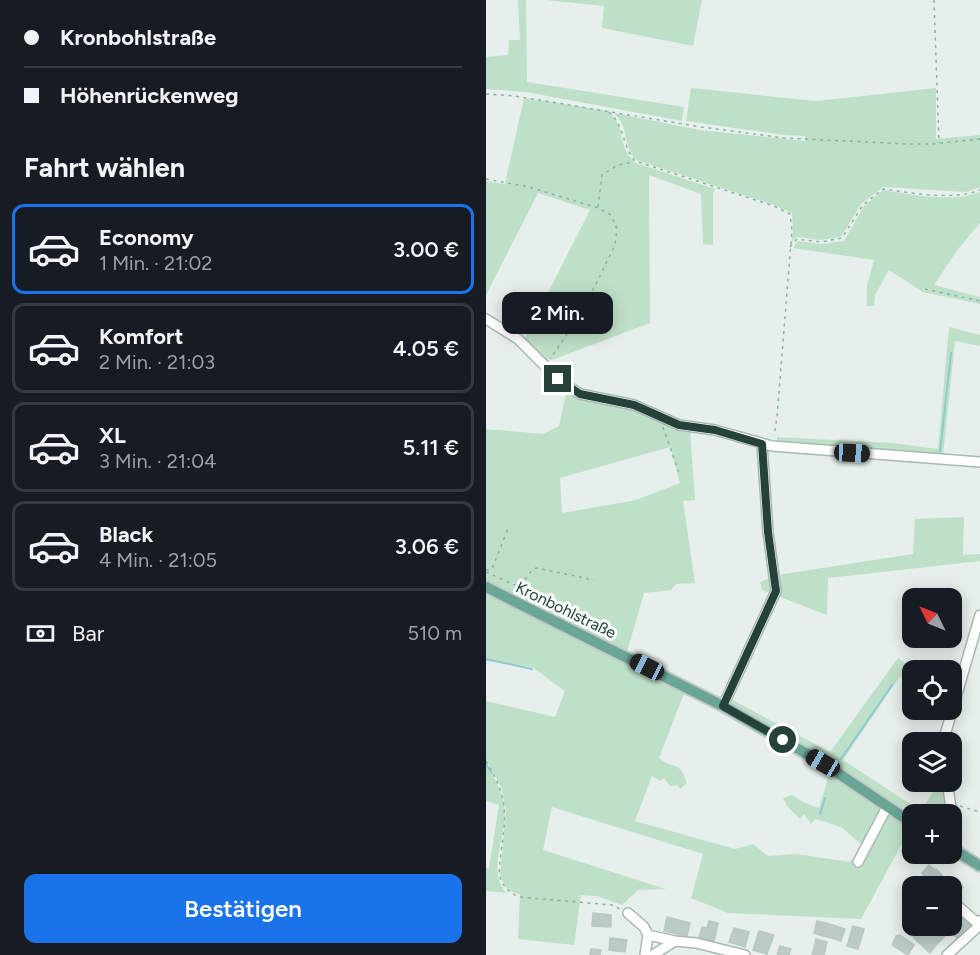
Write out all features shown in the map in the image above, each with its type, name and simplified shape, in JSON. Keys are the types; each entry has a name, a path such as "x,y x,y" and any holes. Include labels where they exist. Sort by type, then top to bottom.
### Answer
{"main road":[{"name":"Kronbohlstraße","path":"486,587 723,706 823,763 902,817"},
{"path":"962,855 980,866"}],"street":[{"path":"486,319 519,339 558,379 580,394 634,405 679,425 715,430 772,446 980,462"},
{"path":"723,706 776,591 768,532 762,444"},
{"path":"946,732 980,615"},
{"path":"949,792 951,802"},
{"path":"858,861 887,807"},
{"path":"947,955 980,923 962,910"},
{"path":"628,913 644,927 648,935 645,955"},
{"path":"648,935 696,943 714,951 745,955"},
{"path":"653,955 675,941"}],"path":[{"path":"934,0 939,143"},
{"path":"486,94 515,96 701,127 784,138 907,144 980,138"},
{"path":"608,110 617,118 627,152 635,161 774,206 790,214 792,230 777,417 772,446"},
{"path":"598,208 602,175 618,165 635,161"},
{"path":"486,179 529,187 598,208 611,215 617,230 615,245 580,315 546,366"},
{"path":"790,247 797,239 821,242 842,238 863,205 883,189 966,195 980,190"},
{"path":"925,288 980,301"},
{"path":"660,417 679,473"},
{"path":"486,571 492,569 508,526"},
{"path":"486,571 517,586 521,585 528,574 537,568 594,580"},
{"path":"486,761 500,787 506,810 499,874 507,892 530,899 612,905 628,913"},
{"path":"951,802 980,812"}],"green space":[{"path":"518,0 526,0 527,82 684,107 682,121 526,92 486,89 486,57 508,55 509,40 520,40"},
{"path":"545,0 702,0 693,46 602,28 604,6"},
{"path":"691,88 816,101 936,88 936,139 980,135 980,187 967,192 883,187 861,204 841,237 821,240 797,237 792,242 792,213 636,160 632,154 622,124 614,113 700,130 805,141 805,136 686,121"},
{"path":"524,98 608,111 618,125 626,151 636,163 715,189 713,193 713,245 703,244 701,194 649,175 650,323 552,360 549,358 545,362 524,340 590,210 538,193 486,295 486,181 505,184"},
{"path":"883,190 945,198 980,192 980,223 958,249 934,285 980,297 980,304 923,292 889,270 875,295 874,306 867,306 867,286 874,260 793,248 798,241 821,244 844,241 864,206"},
{"path":"949,327 980,335 980,346 955,341 943,456 777,443 777,437 892,443 938,449"},
{"path":"567,389 633,407 690,429 695,500 683,501 695,583 676,584 671,590 644,593 627,652 486,584 486,429 543,434 559,426","holes":["670,447 680,483 636,500 562,513 560,478"]},
{"path":"964,517 963,555 980,554 980,561 828,578 827,615 762,590 760,582 777,575 913,554 915,519"},
{"path":"486,591 685,691 659,758 678,768 687,783 680,789 678,785 670,786 664,778 660,781 652,776 635,821 735,849 753,844 768,856 797,854 850,862 863,846 841,827 816,819 811,824 804,814 800,819 787,806 783,798 792,795 819,808 830,772 902,819 902,843 861,919 728,913 691,898 703,854 552,807 543,850 666,889 638,890 622,905 597,896 581,895 574,945 518,939 520,895 507,888 500,874 506,810 501,787 486,759 486,701 555,717 565,691 532,667 486,661"},
{"path":"898,658 902,661 902,678 900,676 843,760 910,804 902,804 902,807 727,704 729,698 830,752"},
{"path":"486,763 498,786 505,811 498,874 506,893 486,891 486,868 489,868 499,805 486,801"},
{"path":"933,792 947,792 948,804 925,804"}],"building":[{"path":"929,865 935,870 930,876 924,876 922,873"},
{"path":"936,869 942,875 941,876 930,876"},
{"path":"593,913 611,915 611,927 592,926"},
{"path":"964,915 973,927 958,940 955,936 962,936"},
{"path":"667,917 690,923 687,936 664,931"},
{"path":"709,921 718,923 714,941 699,937 702,927 707,928"},
{"path":"817,921 826,923 823,936 814,933"},
{"path":"826,923 836,926 832,938 823,936"},
{"path":"836,926 845,929 841,941 832,938"},
{"path":"853,926 864,929 861,939 850,936"},
{"path":"734,928 749,932 745,947 729,942"},
{"path":"759,931 774,935 767,954 753,950"},
{"path":"900,935 914,945 908,955 892,945 896,936"},
{"path":"850,936 861,939 858,949 847,946"},
{"path":"926,936 936,945 930,953 913,937"},
{"path":"927,936 943,938 936,945"},
{"path":"610,938 627,940 625,952 609,950"},
{"path":"816,939 827,942 825,951 814,948"},
{"path":"780,946 791,949 789,955 777,955"},
{"path":"814,948 825,951 824,955 812,955"},
{"path":"591,949 601,950 600,955 590,955"}],"waterway":[{"path":"940,452 951,353"},
{"path":"486,659 532,669"},
{"path":"841,759 892,685"},
{"path":"486,764 492,773"},
{"path":"820,814 825,798"}],"route":[{"path":"558,379 580,394 634,405 679,425 715,430 762,444 768,532 776,591 723,706 783,740"}]}
